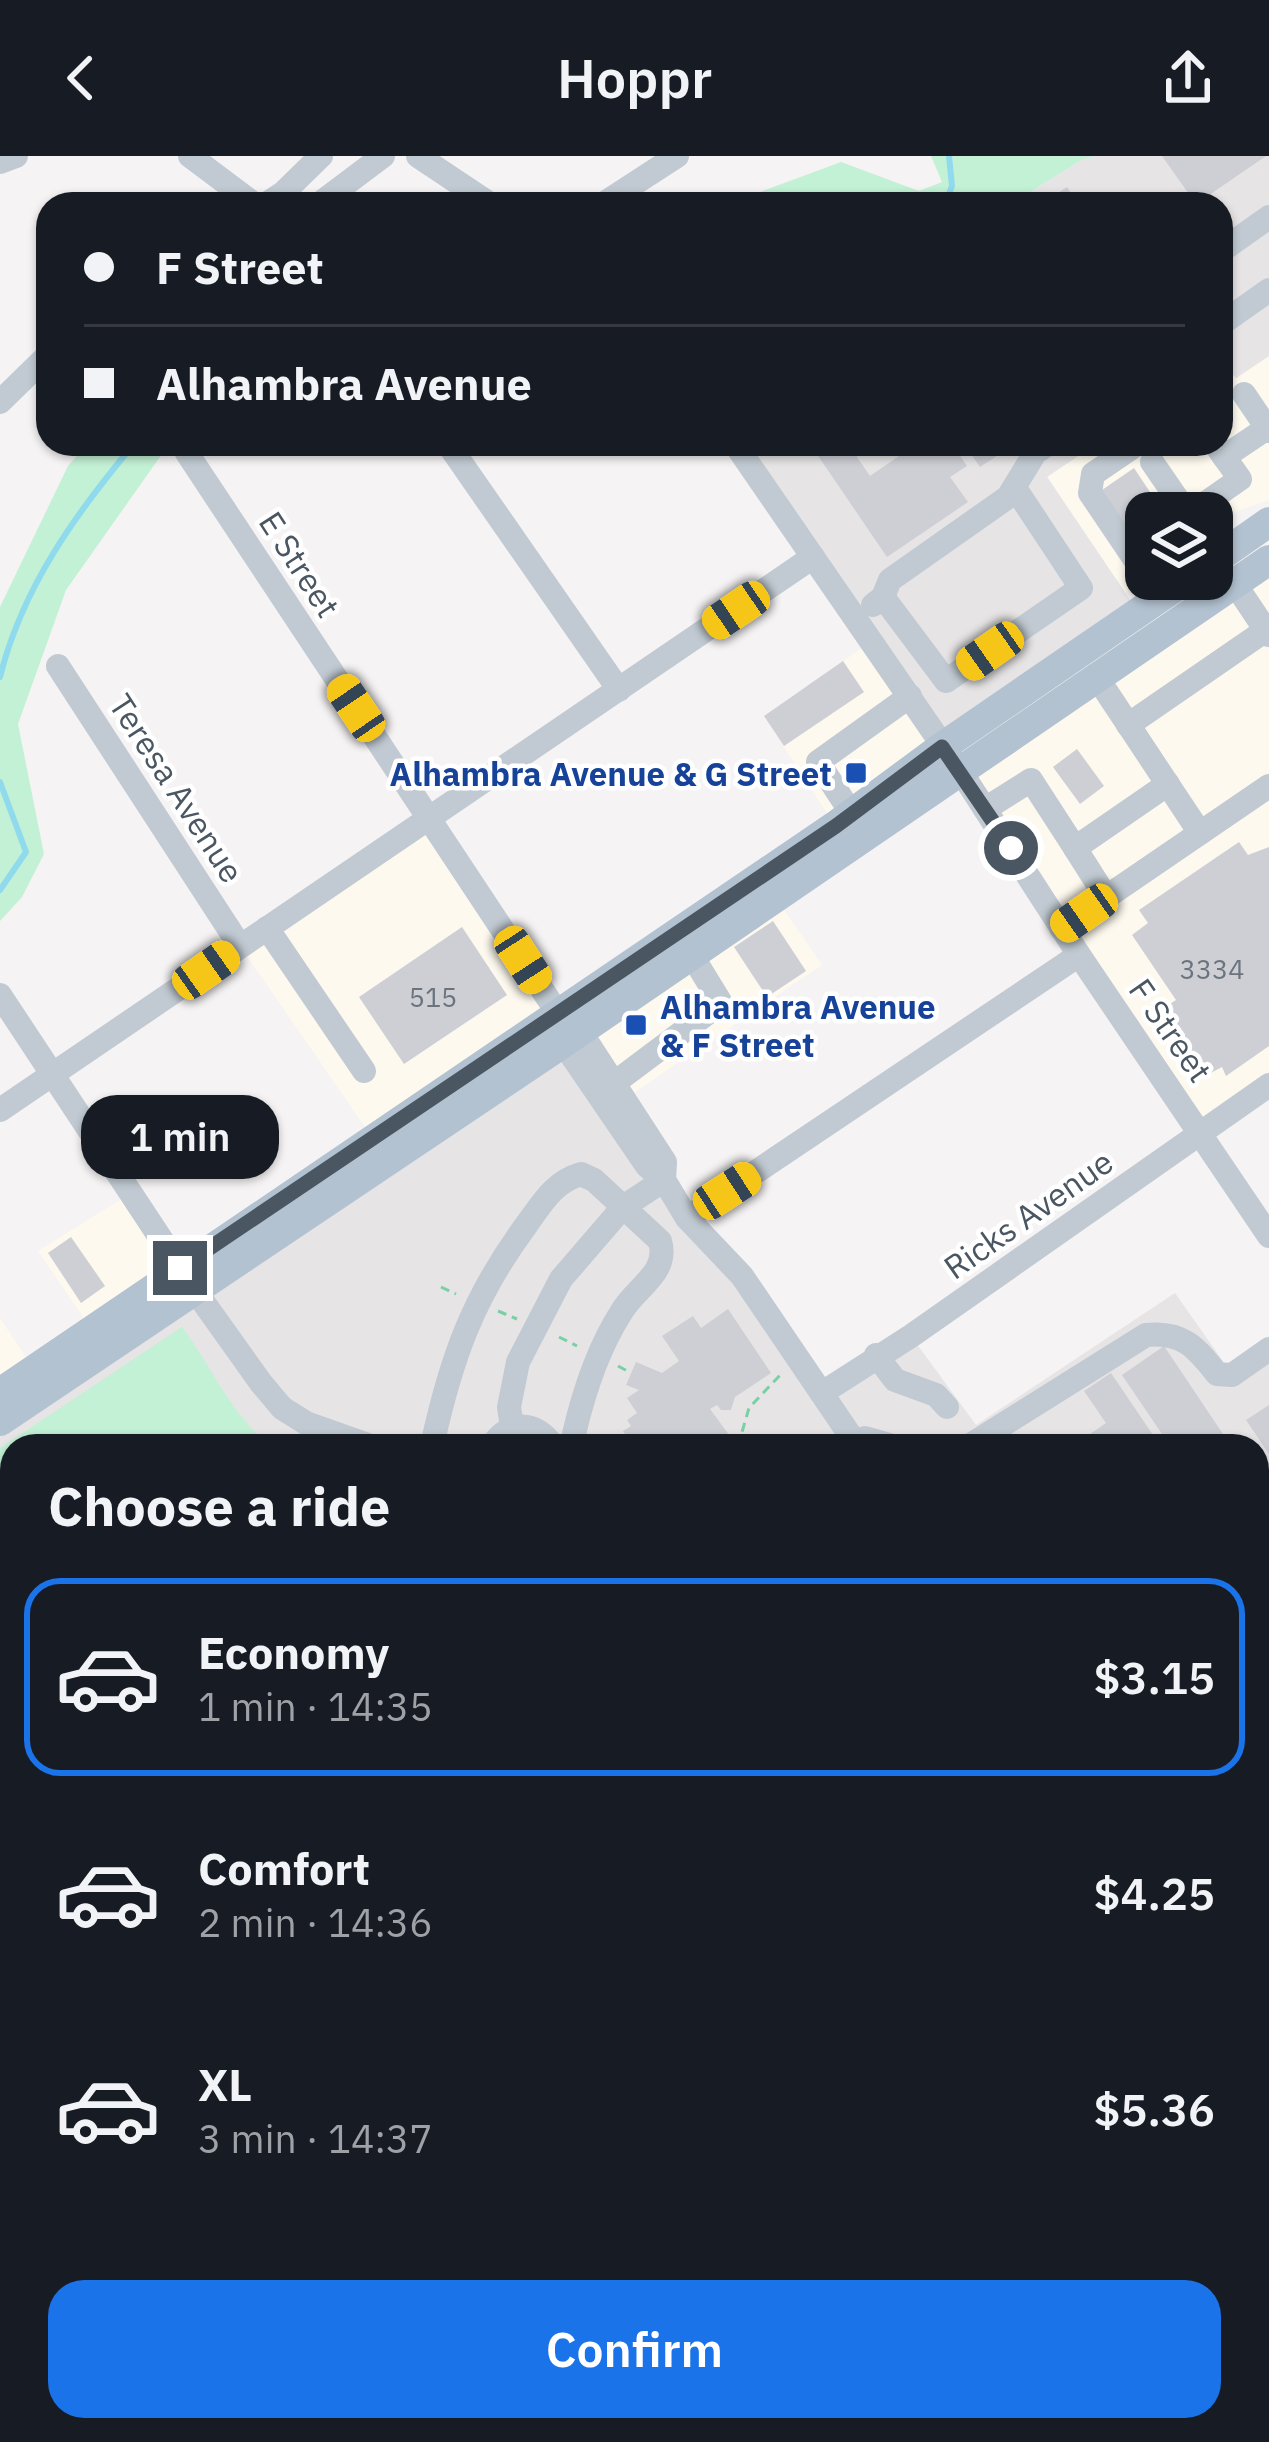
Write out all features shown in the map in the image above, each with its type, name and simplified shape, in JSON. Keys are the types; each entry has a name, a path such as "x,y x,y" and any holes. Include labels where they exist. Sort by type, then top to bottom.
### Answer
{"main road":[{"path":"1233,544 1269,522"},
{"path":"0,1393 187,1279 566,1029 692,955 1269,560"},
{"path":"566,1029 942,747 1125,591"},
{"path":"0,1421 187,1279"}],"street":[{"path":"0,162 16,156"},
{"path":"190,156 238,192"},
{"path":"287,192 321,156"},
{"path":"335,192 382,156"},
{"path":"418,156 472,192"},
{"path":"622,192 676,156"},
{"path":"1233,242 1269,217"},
{"path":"1233,309 1269,290"},
{"path":"2,396 36,366"},
{"path":"1233,445 1268,430 1244,394"},
{"name":"E Street","path":"190,456 606,1089 665,1162 664,1180 686,1217 742,1276 845,1434"},
{"path":"456,456 619,690"},
{"name":"F Street","path":"743,456 910,696 1269,1236"},
{"path":"857,619 883,597 890,580 1015,488 1033,456"},
{"path":"1125,542 1090,493 1093,474 1137,456"},
{"path":"1146,456 1173,492"},
{"path":"1220,492 1240,479 1224,456"},
{"path":"883,597 946,681 1081,588 1015,488"},
{"path":"0,1110 813,557"},
{"path":"1128,725 1268,631 1234,584"},
{"name":"Teresa Avenue","path":"58,666 240,946"},
{"path":"1096,676 1200,833"},
{"path":"851,814 818,762 910,696"},
{"path":"985,809 1031,780 1106,897"},
{"path":"1075,848 1168,784"},
{"path":"1061,928 1269,785"},
{"path":"267,928 364,1071"},
{"path":"606,1089 721,1003 692,955"},
{"path":"686,1217 887,1087 1078,955"},
{"path":"0,995 187,1279 282,1408 337,1434"},
{"name":"Ricks Avenue","path":"822,1393 1269,1085"},
{"path":"436,1434 471,1310 553,1188 580,1174 594,1180 660,1241 664,1254 656,1273 623,1309 565,1434"},
{"path":"512,1427 509,1407 518,1361 561,1279 622,1207 664,1180"},
{"path":"988,1434 1146,1335 1167,1333 1186,1339 1217,1374 1232,1375 1269,1349"},
{"path":"877,1355 896,1380 936,1395 947,1407"},
{"path":"501,1434 512,1427 548,1434"}],"path":[{"path":"741,1434 749,1408 783,1372 802,1362"}],"shaded area":[{"path":"1269,156 1269,356 1236,378 1233,375 1233,192 1030,192 1083,159"},
{"path":"1269,356 1269,500 1233,513 1233,492 1125,492 1125,593 1047,476 1078,456 1233,456 1233,373 1237,378"},
{"path":"743,456 1078,456 1047,477 1125,592 1125,600 1139,613 942,747"},
{"path":"1269,560 1269,1085 1202,1133 961,772 1211,600 1233,600 1233,585"},
{"path":"872,641 942,747 835,826 764,716"},
{"path":"429,818 557,1012 374,1140 240,946"},
{"path":"776,898 822,965 625,1099 580,1031"},
{"path":"563,1043 822,1392 911,1336 976,1425 1175,1293 1232,1374 1269,1349 1269,1434 0,1434 0,1421"},
{"path":"131,1193 180,1268 91,1329 38,1251"},
{"path":"0,1318 35,1370 0,1393"}],"green space":[{"path":"931,156 1095,156 1030,192 760,192 841,162 919,191 942,182"},
{"path":"77,456 161,456 66,590 18,724 44,854 22,897 0,921 0,607"},
{"path":"182,1327 257,1434 21,1434"}],"building":[{"path":"1162,156 1266,156 1214,192 1188,192"},
{"path":"818,456 856,456 870,476 899,456 960,456 967,466 950,477 968,502 887,557"},
{"path":"972,456 997,456 980,467"},
{"path":"1134,468 1150,492 1125,492 1125,525 1102,490"},
{"path":"843,661 864,692 784,746 764,716"},
{"path":"1077,749 1104,786 1080,804 1053,767"},
{"path":"1239,842 1248,855 1269,847 1269,1046 1226,1076 1222,1067 1207,1075 1162,1009 1176,1000 1132,935 1148,923 1139,910"},
{"path":"773,921 806,971 767,997 734,947"},
{"path":"462,927 507,995 404,1064 359,997"},
{"path":"71,1237 105,1286 81,1303 48,1253"},
{"path":"728,1309 771,1373 735,1397 731,1410 717,1405 710,1409 728,1434 625,1434 631,1426 627,1420 637,1413 627,1398 639,1390 626,1385 636,1362 662,1373 679,1361 662,1336 693,1316 701,1328"},
{"path":"1164,1346 1223,1434 1162,1434 1122,1375"},
{"path":"1111,1373 1152,1434 1090,1434 1106,1423 1084,1391"},
{"path":"1269,1405 1269,1434 1255,1434 1246,1420"}],"waterway":[{"path":"949,156 950,192"},
{"path":"0,677 37,582 124,456"},
{"path":"0,782 26,852 0,890"}],"place":[{"name":"Alhambra Avenue & G Street","path":"856,773"},
{"name":"Alhambra Avenue & F Street","path":"636,1025"}],"route":[{"path":"180,1268 836,826 942,747 1011,848"}]}
